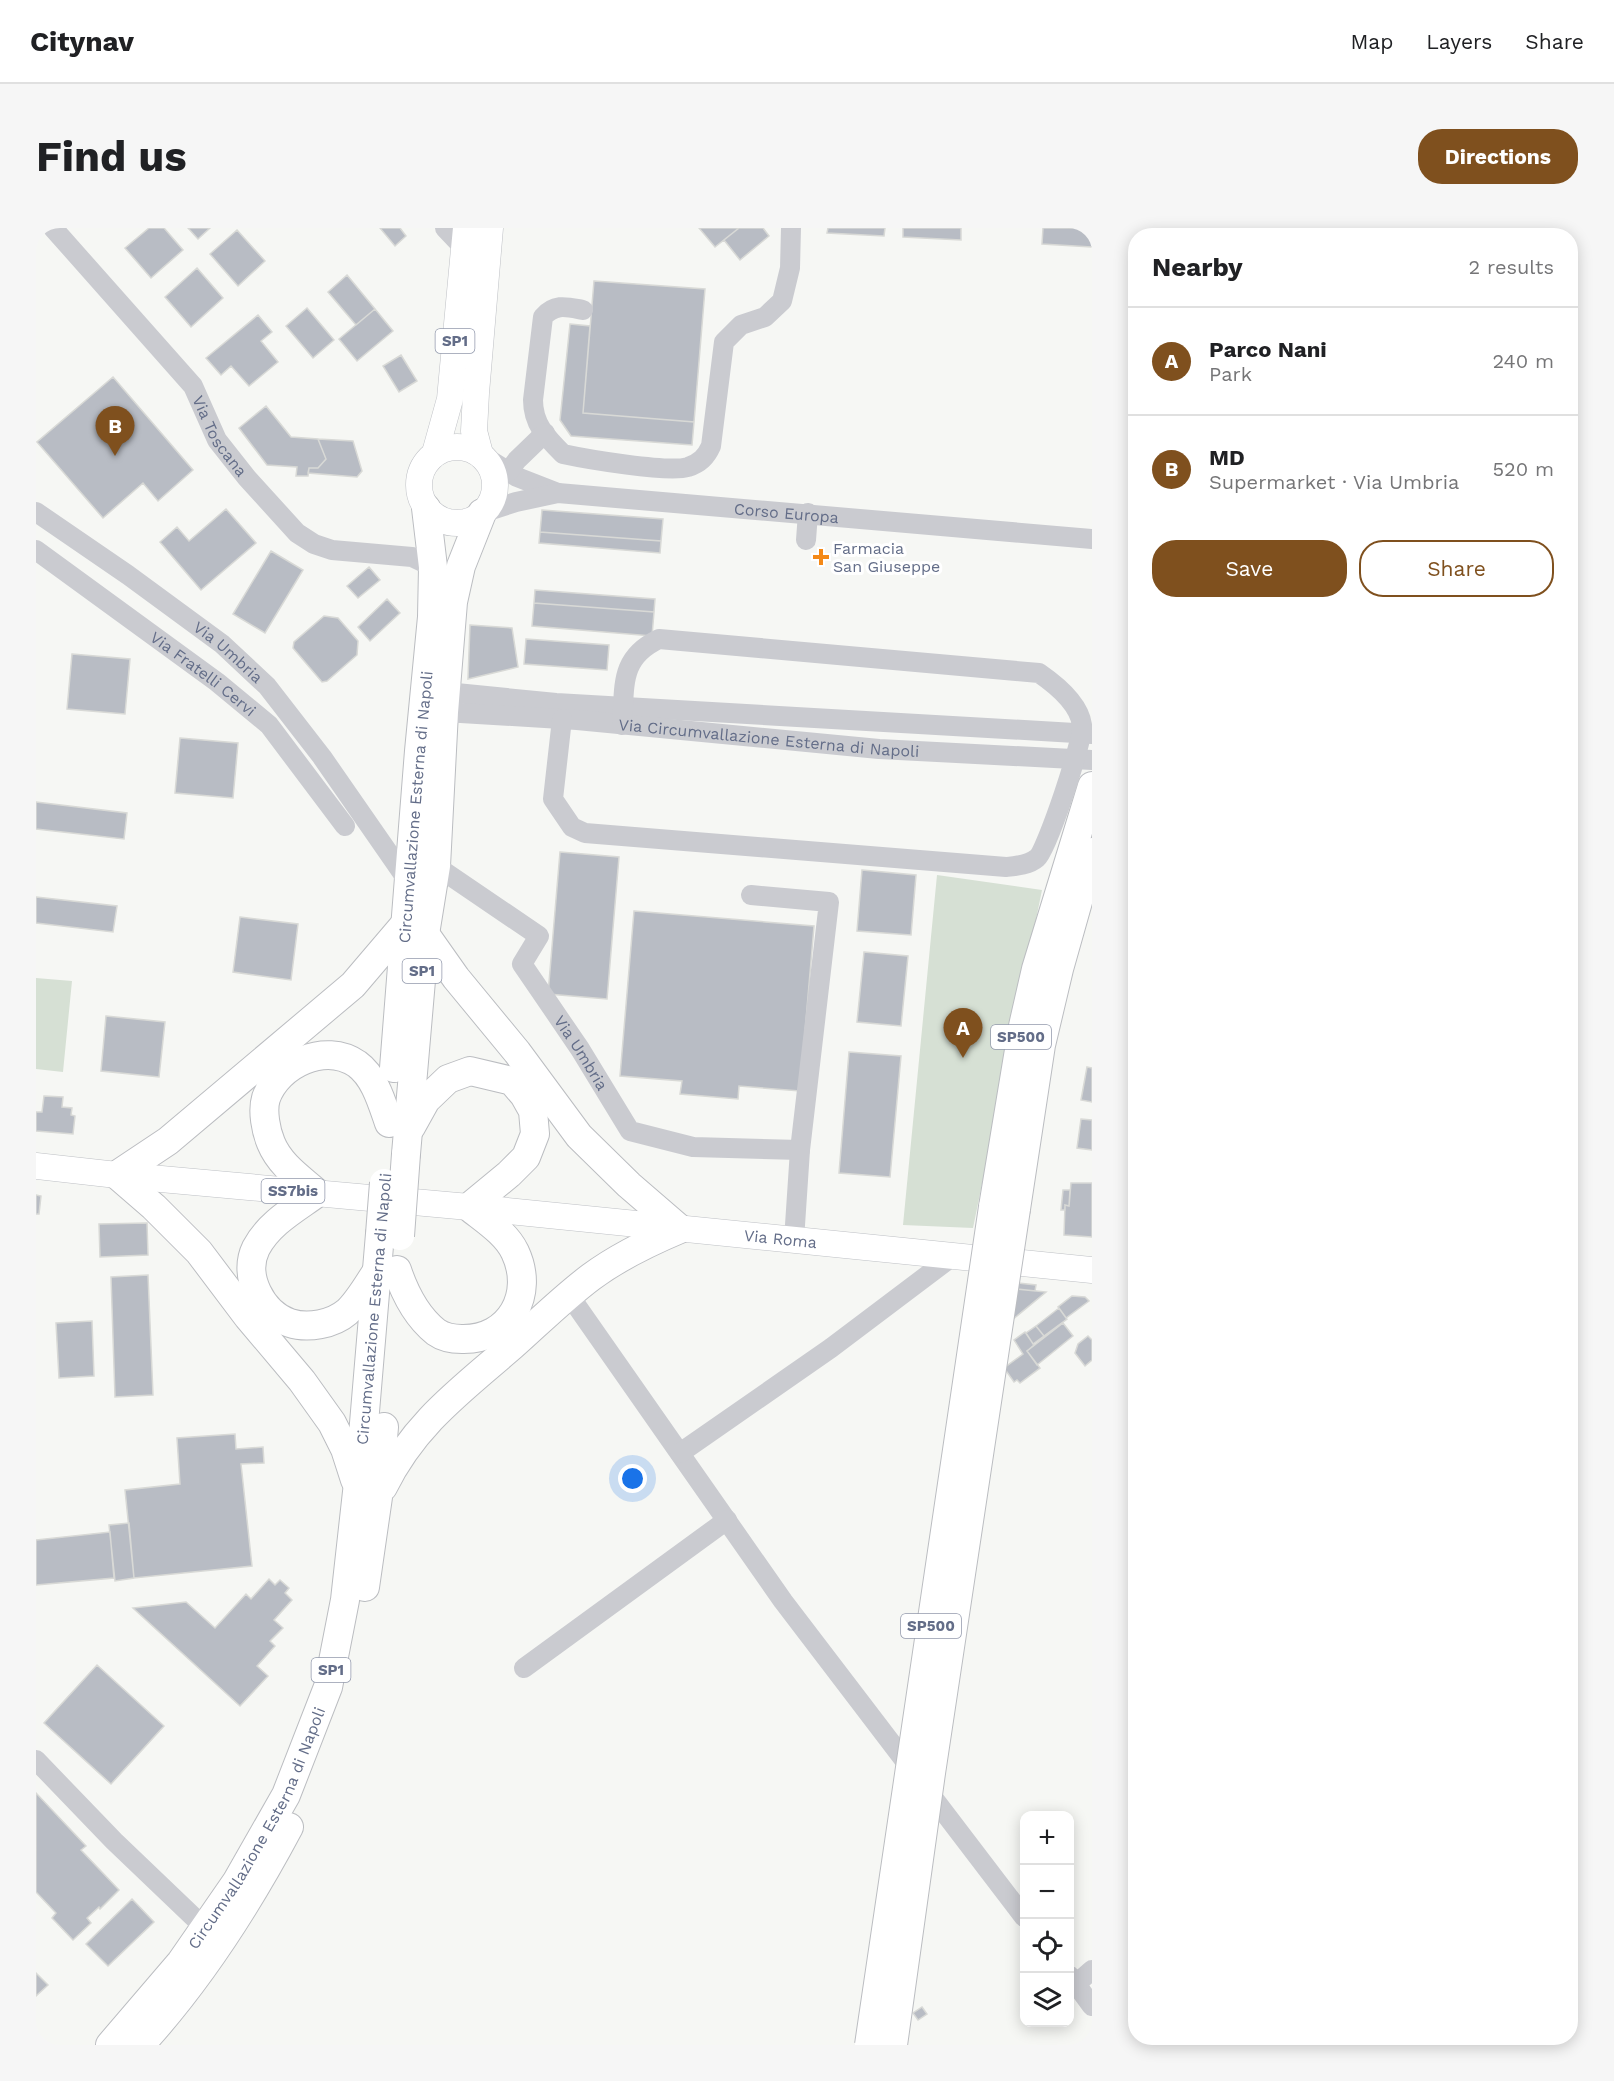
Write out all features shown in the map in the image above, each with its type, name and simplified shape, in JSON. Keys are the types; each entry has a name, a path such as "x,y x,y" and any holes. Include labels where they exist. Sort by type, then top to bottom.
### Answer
{"highway":[{"name":"Circumvallazione Esterna di Napoli","path":"140,2045 186,1991 269,1866 327,1745 350,1669 357,1634 415,929 408,881 432,616 433,567 426,508"},
{"name":"Circumvallazione Esterna di Napoli","path":"415,929 436,866 445,702 455,593 461,566 482,513"},
{"name":"SP500","path":"869,2045 1004,1208 1081,866 1092,786"},
{"path":"415,929 517,1052 579,1136 629,1185 680,1229 641,1247 593,1276 569,1295 442,1406 409,1441 393,1466 368,1492 332,1423 302,1381 248,1317 199,1252 117,1175 168,1141 354,985 415,929"},
{"path":"336,1056 356,1063 368,1075 398,1140 426,1100 448,1079 470,1071 512,1081 524,1095 533,1112 535,1134 526,1157 469,1207 500,1232 515,1251 523,1278 521,1296 507,1324 494,1333 473,1340 455,1339 438,1333 420,1316 405,1292 387,1271 347,1311 330,1322 312,1325 290,1323 274,1313 262,1301 254,1284 251,1266 256,1250 266,1233 281,1218 317,1193 286,1166 272,1144 266,1124 266,1099 279,1076 297,1062 315,1057 336,1056"},
{"name":"SP500","path":"893,2045 933,1761 1004,1208"},
{"name":"Circumvallazione Esterna di Napoli","path":"110,2045 182,1962 237,1881 286,1794 328,1687 368,1492"}],"main road":[{"name":"SP1","path":"480,454 474,431 490,228"},
{"name":"SP1","path":"435,453 450,399 465,238"},
{"path":"458,446 470,448 480,454 488,462 495,483 494,494 489,505 472,520 460,523 447,522 436,517 426,508 420,497 418,485 420,473 426,462 435,453 458,446"},
{"name":"SS7bis","path":"36,1166 469,1207"},
{"name":"Via Roma","path":"469,1207 1092,1270"}],"street":[{"name":"Via Toscana","path":"53,228 193,386 217,440 247,478 297,533 314,544 332,549 412,557 433,567"},
{"path":"446,228 465,238"},
{"path":"583,310 558,306 548,310 543,317 533,413 538,425 563,454 667,469 685,468 696,464 706,457 711,446 724,342 741,325 765,317 782,301 790,268 791,228"},
{"path":"508,472 517,460 545,434"},
{"path":"480,454 517,477 558,493"},
{"name":"Corso Europa","path":"482,513 516,502 558,493 1092,539"},
{"name":"Via Umbria","path":"36,512 213,638 245,665 267,687 322,757 408,881"},
{"path":"806,540 808,513"},
{"name":"Via Fratelli Cervi","path":"36,550 217,682 268,725 345,826"},
{"path":"562,720 553,799 572,827 585,833 1006,867 1023,865 1037,858 1048,841 1083,759 1086,733 1076,709 1051,682 1038,673 659,639 646,645 628,664 622,716"},
{"name":"Via Circumvallazione Esterna di Napoli","path":"445,702 556,703 622,716 879,749 1083,759"},
{"name":"Via Circumvallazione Esterna di Napoli","path":"445,702 562,720 622,716 1086,733"},
{"path":"378,837 412,830"},
{"name":"Via Umbria","path":"436,866 539,936 522,963 580,1048 630,1131 693,1147 800,1150"},
{"path":"752,895 829,902 800,1150 794,1240"},
{"path":"680,1453 831,1348 953,1256"},
{"path":"569,1295 783,1601 1020,1912"},
{"path":"524,1668 727,1520"},
{"path":"36,1760 114,1841 205,1928"},
{"path":"1074,1979 1092,1970"},
{"path":"1074,1981 1092,2006"}],"shaded area":[{"path":"937,875 1042,890 973,1228 903,1225"},
{"path":"36,978 72,981 63,1072 36,1069"}],"building":[{"path":"149,228 164,228 183,250 151,278 125,248"},
{"path":"188,228 210,228 198,239"},
{"path":"380,228 400,228 406,236 395,246"},
{"path":"699,228 739,228 715,247"},
{"path":"739,228 763,228 769,236 740,260 724,240"},
{"path":"828,228 885,228 884,236 827,233"},
{"path":"903,228 961,228 961,240 903,237"},
{"path":"1043,228 1092,228 1092,247 1042,244"},
{"path":"237,230 265,261 238,286 210,254"},
{"path":"197,268 223,298 191,327 165,297"},
{"path":"347,275 375,309 356,325 328,292"},
{"path":"594,281 705,289 694,422 583,413"},
{"path":"307,308 334,340 313,358 286,326"},
{"path":"375,309 393,331 357,361 339,339"},
{"path":"258,315 272,332 261,341 278,362 249,386 231,366 221,375 206,358"},
{"path":"570,324 590,326 583,413 694,422 692,445 571,436 560,420"},
{"path":"401,355 417,381 399,392 383,366"},
{"path":"113,377 193,470 158,501 143,483 103,518 37,442"},
{"path":"266,406 291,437 318,439 326,459 318,468 309,468 308,476 296,476 297,467 267,465 239,428"},
{"path":"318,439 353,441 362,471 357,477 308,473 309,468 318,468 326,459"},
{"path":"226,509 256,543 201,590 160,542 177,527 189,541"},
{"path":"542,510 663,519 661,541 540,532"},
{"path":"540,532 661,541 660,553 539,543"},
{"path":"271,551 303,570 265,633 233,614"},
{"path":"369,567 380,580 358,598 347,586"},
{"path":"535,590 655,599 654,612 534,603"},
{"path":"387,599 400,613 370,641 358,627"},
{"path":"534,603 654,612 652,636 532,626"},
{"path":"324,616 338,618 358,641 357,655 327,681 322,682 293,648 294,642"},
{"path":"470,625 512,628 518,667 468,679"},
{"path":"526,639 609,645 607,670 524,664"},
{"path":"72,654 130,659 125,714 67,709"},
{"path":"180,738 238,743 233,798 175,793"},
{"path":"36,802 127,813 124,839 36,829"},
{"path":"560,852 619,857 607,999 548,994"},
{"path":"862,870 916,875 911,935 857,931"},
{"path":"36,897 117,906 113,932 36,923"},
{"path":"634,911 814,926 800,1091 739,1086 738,1099 680,1094 682,1081 620,1076"},
{"path":"240,917 298,924 291,980 233,972"},
{"path":"864,952 908,956 901,1026 857,1022"},
{"path":"106,1016 165,1022 159,1077 101,1071"},
{"path":"849,1052 901,1056 890,1177 839,1173"},
{"path":"1087,1067 1092,1068 1092,1102 1081,1100"},
{"path":"44,1096 63,1097 62,1107 72,1108 71,1115 75,1116 73,1134 36,1131 36,1112 42,1112"},
{"path":"1081,1119 1092,1120 1092,1150 1077,1148"},
{"path":"1071,1183 1092,1183 1092,1237 1064,1235 1065,1205 1069,1206"},
{"path":"1063,1190 1070,1190 1069,1206 1065,1205 1065,1210 1061,1210"},
{"path":"36,1195 41,1196 39,1214 36,1214"},
{"path":"147,1223 148,1255 100,1257 99,1224"},
{"path":"148,1275 153,1395 115,1397 111,1277"},
{"path":"1018,1283 1036,1285 1035,1291 1017,1289"},
{"path":"1017,1289 1046,1292 1006,1325"},
{"path":"1072,1296 1085,1297 1089,1301 1066,1318 1058,1307"},
{"path":"1059,1308 1067,1319 1044,1336 1036,1326"},
{"path":"92,1321 94,1376 59,1378 56,1323"},
{"path":"1063,1323 1073,1336 1037,1365 1027,1351"},
{"path":"1036,1326 1044,1336 1033,1344 1026,1333"},
{"path":"1025,1332 1034,1345 1027,1351 1040,1368 1020,1383 1017,1380 1014,1382 1004,1368 1023,1354 1014,1340"},
{"path":"1088,1336 1092,1340 1092,1360 1085,1366 1075,1353 1078,1344"},
{"path":"235,1434 236,1449 263,1447 264,1463 241,1464 252,1566 134,1578 125,1490 180,1484 177,1438"},
{"path":"129,1523 134,1578 115,1581 109,1525"},
{"path":"110,1532 114,1578 36,1585 36,1540"},
{"path":"269,1579 275,1585 280,1580 289,1588 285,1593 292,1600 274,1620 283,1628 270,1641 275,1646 257,1666 268,1676 240,1706 133,1608 186,1602 215,1628 246,1594 251,1599"},
{"path":"97,1665 164,1726 111,1784 44,1723"},
{"path":"36,1793 86,1846 81,1850 119,1890 87,1918 91,1923 73,1940 52,1918 56,1913 36,1892"},
{"path":"132,1899 154,1922 108,1966 86,1944"},
{"path":"36,1973 48,1985 36,1996"},
{"path":"922,2007 927,2014 918,2020 913,2013"}],"place":[{"name":"MD","path":"115,456"},
{"name":"Farmacia San Giuseppe","path":"821,557"},
{"name":"Parco Nani","path":"963,1058"}]}
